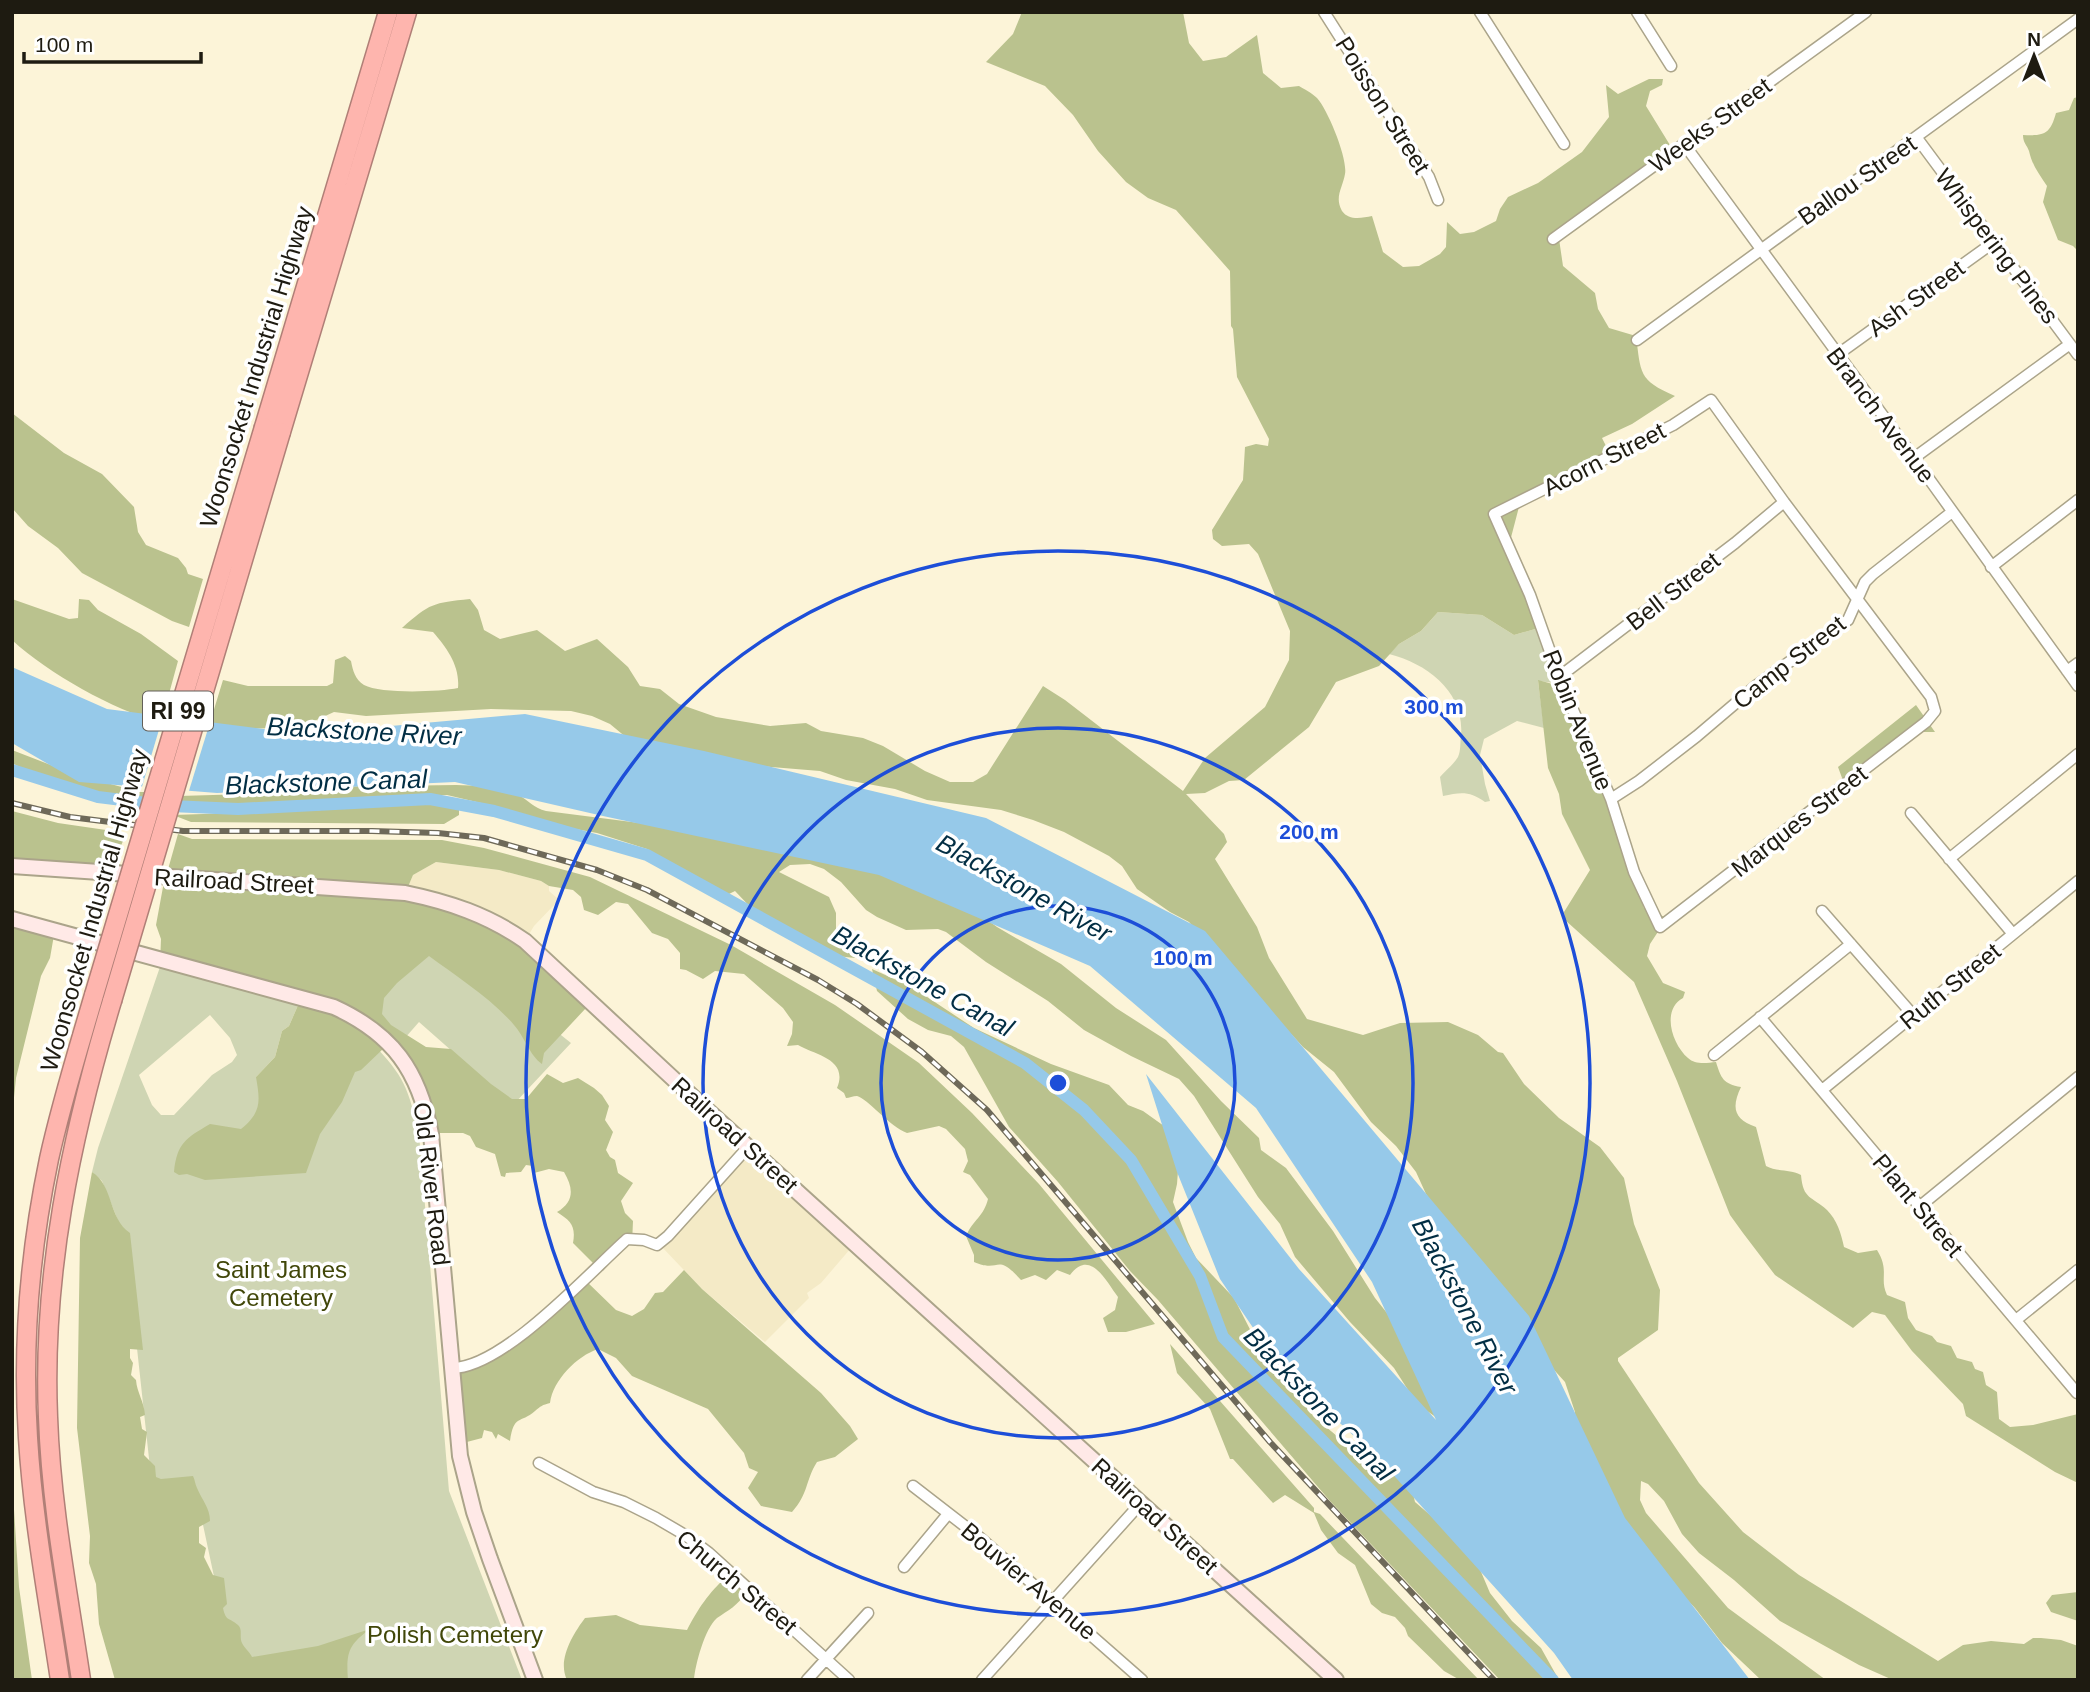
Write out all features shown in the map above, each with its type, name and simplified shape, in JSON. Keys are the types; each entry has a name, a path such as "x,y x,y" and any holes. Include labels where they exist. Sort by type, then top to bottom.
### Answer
{"highway":[{"name":"Woonsocket Industrial Highway","path":"60,1680 36,1523 26,1394 29,1308 38,1223 47,1171 66,1089 388,12"},
{"name":"Woonsocket Industrial Highway","path":"81,1680 54,1503 48,1417 48,1332 52,1278 65,1183 84,1097 112,1001 407,12"}],"street":[{"name":"Poisson Street","path":"1324,12 1429,177 1438,200"},
{"path":"1479,12 1564,144"},
{"path":"1637,12 1671,66"},
{"name":"Weeks Street","path":"1553,239 1866,12"},
{"name":"Ballou Street","path":"1637,340 2078,19"},
{"name":"Whispering Pines","path":"1917,138 2078,355"},
{"name":"Branch Avenue","path":"1684,144 2078,686"},
{"name":"Ash Street","path":"1837,355 1994,242"},
{"path":"1914,458 2070,344"},
{"name":"Acorn Street","path":"1494,514 1673,425 1711,400 1784,502"},
{"path":"1991,567 2078,500"},
{"path":"1784,502 1857,598"},
{"name":"Bell Street","path":"1559,677 1735,543 1784,502"},
{"name":"Camp Street","path":"1611,799 1697,736 1757,685 1848,620 1865,582 1952,512"},
{"name":"Robin Avenue","path":"1494,514 1530,595 1559,677 1611,799 1634,872 1660,927"},
{"name":"Marques Street","path":"1660,927 1926,723 1936,711 1931,697 1857,598"},
{"path":"2067,671 2078,663"},
{"path":"1949,859 2078,754"},
{"path":"1911,813 2013,934"},
{"name":"Railroad Street","path":"12,866 177,879 364,888 405,893 467,909 488,918 524,941 1334,1679"},
{"name":"Ruth Street","path":"1822,1090 2078,881"},
{"path":"1822,911 1913,1015"},
{"name":"Old River Road","path":"12,919 334,1007 370,1027 389,1043 400,1057 418,1085 427,1112 457,1432 466,1481 490,1559 535,1680"},
{"path":"1714,1055 1851,944"},
{"name":"Plant Street","path":"1760,1017 2077,1393"},
{"path":"1919,1207 2078,1077"},
{"path":"452,1368 465,1368 509,1343 564,1298 627,1239 645,1240 657,1245 748,1147"},
{"path":"2016,1320 2078,1270"},
{"name":"Church Street","path":"539,1463 593,1492 624,1502 685,1535 709,1553 849,1680"},
{"name":"Bouvier Avenue","path":"913,1486 979,1537 1142,1680"},
{"path":"982,1680 1140,1504"},
{"path":"904,1567 948,1514"},
{"path":"807,1680 868,1613"}],"shaded area":[{"path":"436,862 499,870 541,881 549,886 549,891 557,898 556,903 534,926 522,946 405,894 413,875"},
{"path":"747,1152 851,1248 821,1283 807,1293 809,1298 765,1342 702,1289 661,1246"}],"green space":[{"path":"1022,12 1183,12 1189,43 1203,61 1226,57 1257,35 1263,73 1281,88 1299,86 1308,91 1317,98 1326,113 1336,135 1345,167 1339,197 1342,211 1352,218 1372,216 1383,252 1403,267 1419,266 1440,254 1446,247 1447,222 1460,234 1474,232 1496,221 1508,197 1538,183 1582,152 1609,117 1606,85 1618,94 1649,79 1663,79 1662,85 1650,91 1646,106 1673,150 1558,232 1563,266 1595,293 1598,309 1609,328 1636,336 1641,367 1648,380 1675,396 1632,424 1602,438 1609,452 1520,503 1508,549 1542,627 1514,635 1482,615 1438,612 1421,631 1399,644 1379,666 1336,682 1309,727 1244,780 1229,781 1205,793 1186,794 1224,834 1227,842 1215,859 1257,927 1269,958 1307,1019 1363,1035 1400,1023 1448,1022 1478,1035 1498,1052 1503,1053 1524,1084 1559,1118 1600,1147 1624,1178 1634,1224 1660,1290 1658,1330 1618,1358 1618,1361 1699,1483 1743,1532 1799,1575 1938,1661 1963,1645 1991,1641 2024,1644 2033,1638 2061,1640 2078,1646 2078,1680 1893,1680 1859,1665 1780,1621 1699,1553 1682,1534 1664,1501 1648,1484 1641,1481 1640,1500 1646,1513 1728,1608 1826,1680 1761,1680 1722,1643 1695,1608 1642,1552 1576,1451 1575,1412 1565,1382 1538,1352 1426,1194 1416,1172 1396,1146 1371,1122 1334,1072 1303,1047 1189,922 1137,889 1122,866 1109,856 1064,832 1001,810 927,800 895,789 846,780 820,771 748,765 633,743 610,724 571,711 491,709 366,716 334,712 312,722 283,728 208,729 223,680 248,686 327,686 333,683 335,660 345,656 351,661 358,680 372,688 410,691 458,688 457,672 452,658 433,632 402,628 419,613 433,606 470,599 478,610 484,630 500,639 537,630 565,651 597,639 628,667 640,686 660,689 679,704 716,717 770,726 806,723 821,731 863,738 950,782 973,782 987,774 1043,686 1183,791 1205,758 1265,707 1289,660 1290,631 1258,554 1249,544 1222,546 1213,539 1212,530 1243,480 1245,447 1256,444 1268,446 1269,439 1237,377 1231,326 1230,271 1176,210 1148,198 1126,182 1098,151 1073,115 1045,86 986,62 1013,34"},
{"path":"2078,97 2078,251 2058,240 2043,202 2047,186 2034,165 2023,135 2046,132 2056,113 2069,110 2074,98"},
{"path":"12,413 64,453 102,474 134,507 138,532 146,545 178,558 188,574 203,579 189,627 172,621 82,573 58,548 28,526 12,508"},
{"path":"12,599 69,619 78,618 79,599 89,600 98,610 141,634 178,661 161,723 102,700 62,678 27,653 12,640"},
{"path":"1438,612 1482,615 1514,635 1542,627 1563,684 1538,681 1544,728 1517,721 1484,739 1480,755 1490,801 1485,802 1465,793 1443,796 1440,777 1460,752 1461,720 1457,706 1441,682 1430,673 1389,654 1399,644 1421,631"},
{"path":"1538,680 1560,686 1607,800 1644,908 1667,918 1650,944 1647,956 1663,983 1685,992 1672,1010 1671,1019 1674,1036 1682,1052 1694,1062 1716,1062 1724,1079 1741,1087 1736,1101 1736,1112 1743,1120 1756,1127 1766,1166 1801,1175 1806,1193 1833,1218 1844,1247 1858,1253 1877,1250 1883,1264 1887,1295 1905,1302 1908,1318 1916,1330 1932,1336 1937,1342 1951,1346 1957,1358 1972,1362 1975,1369 1983,1372 1986,1385 1997,1392 1999,1419 2010,1427 2033,1425 2078,1414 2078,1483 2055,1472 1966,1416 1963,1404 1912,1351 1885,1315 1872,1312 1853,1328 1775,1275 1730,1215 1634,982 1565,920 1564,912 1590,870 1562,814 1559,794 1548,768"},
{"path":"1916,705 1935,732 1915,732 1845,786 1838,767"},
{"path":"12,750 74,774 140,792 151,792 150,801 97,792 45,778 12,763"},
{"path":"456,785 503,789 546,811 663,826 784,836 960,900 997,927 1061,964 1116,1008 1166,1040 1259,1138 1261,1150 1286,1168 1333,1231 1375,1298 1407,1338 1440,1420 1417,1404 1394,1368 1350,1322 1295,1257 1280,1224 1258,1197 1194,1096 1179,1079 1084,1030 1048,1001 986,962 946,932 938,929 906,930 877,917 866,910 841,882 824,869 810,864 790,865 779,872 829,897 836,913 836,936 856,958 826,955 756,913 735,891 721,898 711,885 647,849 597,833 559,826 502,808 447,795 362,797 296,803 174,804 179,796 284,793 315,787"},
{"path":"440,803 459,809 459,815 444,824 191,822 173,815 322,810 362,804"},
{"path":"12,811 58,823 106,830 123,841 109,874 12,871"},
{"path":"178,834 192,839 442,840 484,848 590,877 731,945 835,1005 919,1063 972,1113 1039,1184 1155,1324 1126,1332 1108,1332 1103,1318 1115,1310 1118,1297 1103,1276 1091,1266 1077,1268 1070,1275 1057,1270 1046,1280 1035,1275 1021,1280 1013,1271 1002,1265 989,1266 974,1262 966,1236 984,1210 988,1199 970,1175 963,1172 968,1161 965,1149 946,1129 939,1126 907,1133 893,1125 861,1098 846,1098 837,1088 838,1070 834,1064 798,1045 787,1046 793,1022 783,1008 744,974 715,971 703,979 680,969 680,953 668,939 652,933 628,904 616,902 598,915 584,910 581,897 573,890 549,886 541,881 499,870 436,862 413,875 405,894 495,928 539,960 586,1004 586,1008 544,1053 542,1064 505,1015 429,956 384,998 382,1014 391,1025 426,1047 451,1049 512,1099 526,1099 547,1074 563,1083 578,1078 602,1095 609,1106 605,1120 613,1132 606,1150 615,1160 618,1173 633,1183 621,1201 625,1213 633,1221 632,1244 594,1264 573,1243 574,1232 571,1224 557,1212 567,1204 571,1195 570,1184 564,1172 549,1169 534,1173 533,1166 526,1165 521,1172 501,1176 495,1154 476,1147 470,1136 463,1133 426,1133 405,1076 383,1049 361,1070 355,1072 342,1102 320,1134 306,1173 205,1180 187,1174 179,1175 174,1172 178,1154 189,1138 210,1124 241,1129 253,1117 259,1100 256,1077 275,1057 282,1031 289,1026 299,1003 160,963 161,939 156,925 163,887"},
{"path":"12,924 54,935 16,1078 12,1117"},
{"path":"429,930 571,1043 513,1105 419,1022 405,1038 365,1006"},
{"name":"Saint James Cemetery","path":"161,964 299,1003 289,1026 282,1031 275,1057 256,1077 372,1043 392,1065 408,1094 419,1134 449,1491 522,1680 236,1680 199,1506 152,1486 125,1238 102,1181 92,1172","holes":["210,1015 230,1038 237,1055 232,1062 212,1075 174,1115 161,1115 152,1105 139,1075"]},
{"path":"872,969 912,987 974,1028 1051,1064 1109,1085 1128,1105 1143,1111 1171,1131 1180,1145 1173,1202 1188,1242 1196,1258 1234,1298 1260,1349 1292,1384 1313,1416 1350,1447 1403,1471 1410,1481 1415,1502 1451,1533 1476,1560 1490,1593 1512,1621 1541,1648 1559,1680 1500,1680 1330,1501 1130,1271 1058,1182 1009,1127 964,1047 951,1036 928,1030 908,1019 877,991"},
{"path":"92,1172 104,1185 118,1219 130,1233 143,1350 130,1349 133,1363 131,1375 136,1380 145,1415 140,1417 142,1429 147,1432 144,1455 155,1466 156,1477 161,1479 193,1476 210,1516 210,1521 199,1527 199,1543 206,1548 204,1557 213,1575 224,1578 227,1604 223,1608 224,1612 239,1627 242,1643 252,1657 318,1646 370,1629 350,1650 348,1680 115,1680 99,1624 96,1584 89,1563 90,1536 77,1428 80,1238"},
{"path":"684,1270 702,1289 821,1393 858,1439 835,1457 817,1462 801,1499 792,1512 761,1506 748,1488 758,1472 749,1468 744,1453 708,1409 632,1376 616,1358 598,1349 582,1357 567,1370 556,1386 550,1403 516,1423 510,1441 498,1434 496,1439 492,1432 484,1430 482,1438 463,1443 452,1368 509,1344 584,1279 616,1310 632,1316 644,1309 655,1293 663,1292"},
{"path":"1170,1344 1314,1508 1314,1512 1320,1514 1479,1680 1460,1680 1444,1671 1408,1636 1395,1617 1382,1613 1371,1604 1355,1565 1338,1553 1321,1530 1314,1513 1285,1495 1273,1503 1233,1459 1230,1459 1210,1409 1177,1373"},
{"path":"12,1478 19,1587 32,1680 12,1680"},
{"path":"727,1576 745,1593 736,1604 717,1618 708,1630 694,1680 567,1680 564,1672 565,1656 571,1639 585,1618 616,1615 640,1625 687,1630 704,1601"},
{"path":"2078,1592 2078,1621 2051,1612 2046,1603 2052,1595"}],"water":[{"name":"Blackstone River","path":"12,667 107,709 302,734 525,714 704,751 986,818 1205,931 1529,1316 1625,1518 1750,1680 1573,1680 1554,1653 1378,1458 1281,1369 1220,1279 1177,1172 1146,1074 1299,1269 1436,1420 1372,1282 1256,1108 1090,966 879,875 455,782 217,793 79,782 12,743"}],"pier":[{"path":"164,713 211,719 188,794 141,790"}],"waterway":[{"name":"Blackstone Canal","path":"12,770 98,797 171,806 238,809 430,799 494,811 647,855 1025,1063 1084,1110 1131,1160 1200,1276 1223,1337 1553,1680"}],"railway":[{"path":"12,803 70,817 183,831 372,831 438,833 484,838 597,870 647,890 818,980 857,1004 922,1052 987,1110 1270,1442 1494,1680"}],"park label":[{"name":"Polish Cemetery","path":"455,1634"}]}
